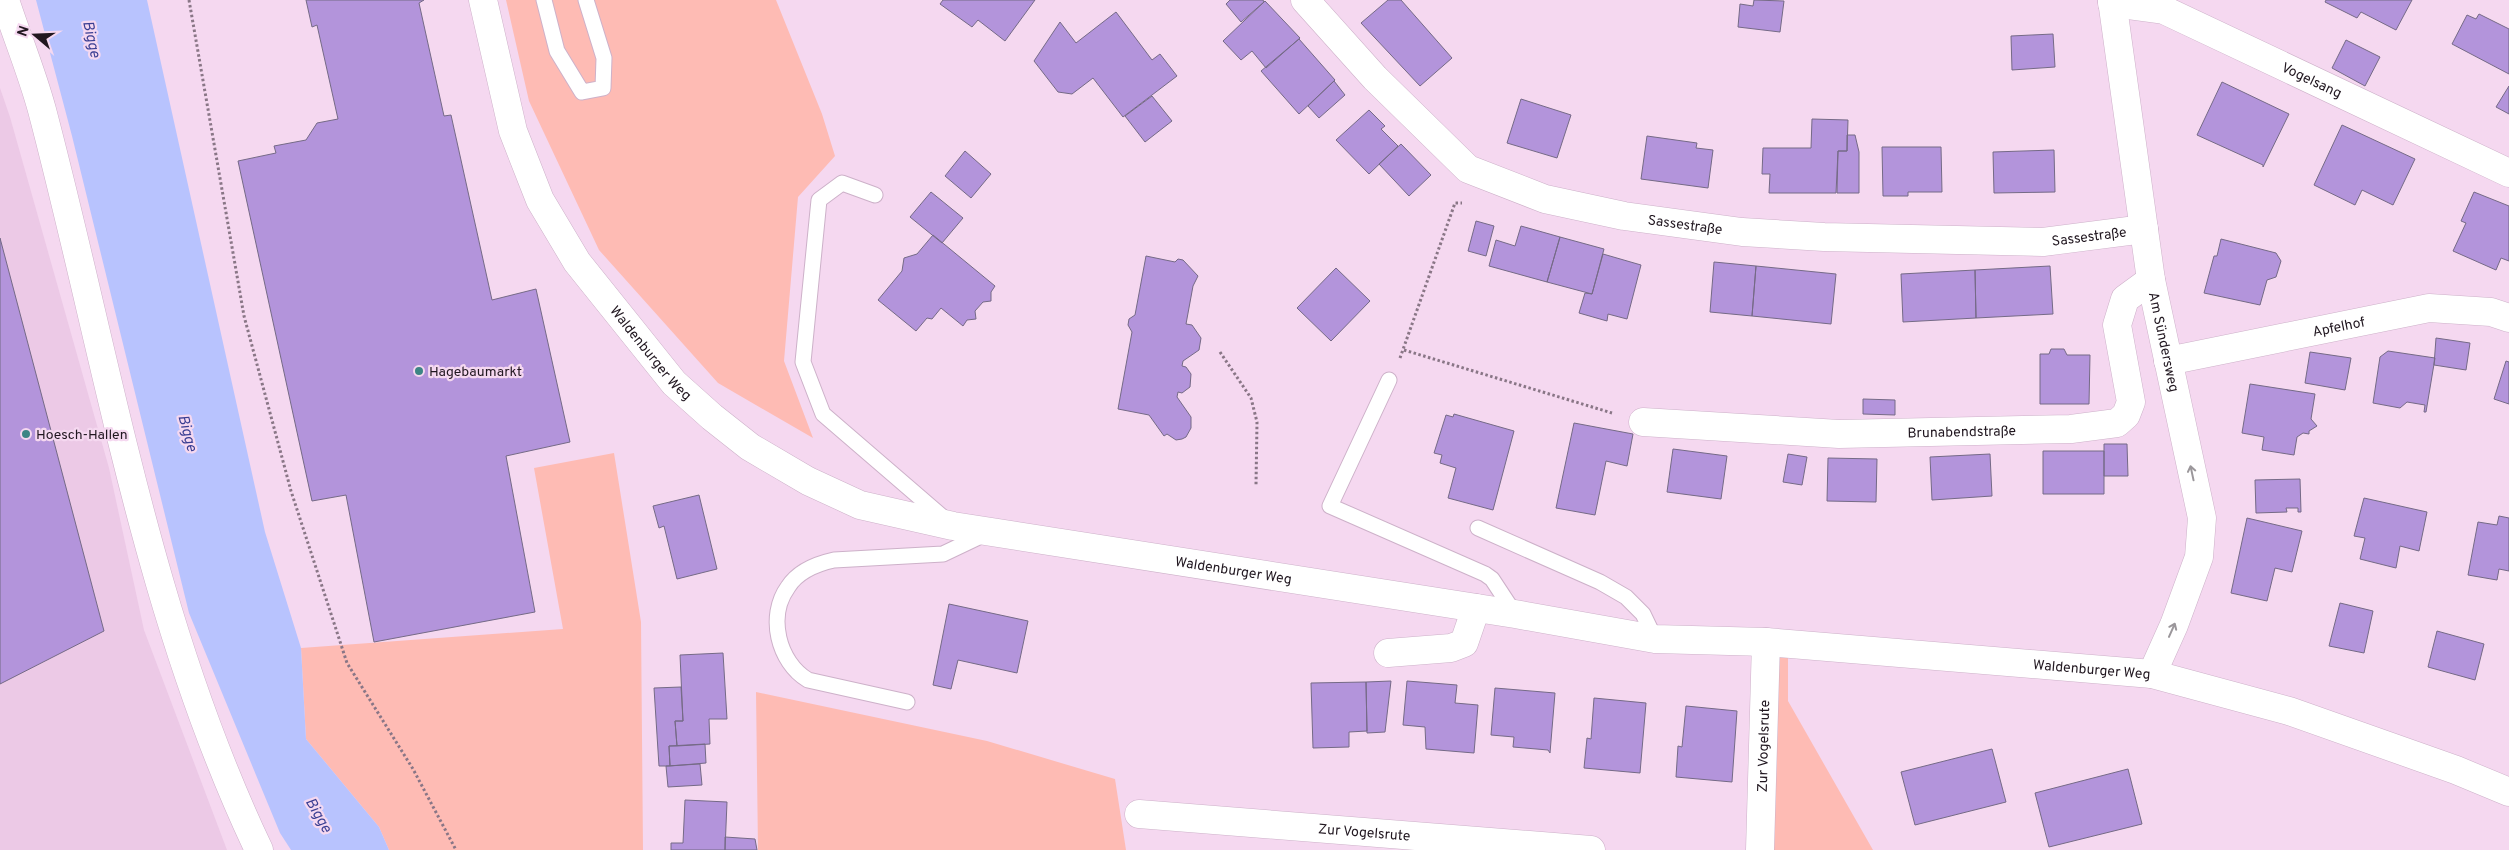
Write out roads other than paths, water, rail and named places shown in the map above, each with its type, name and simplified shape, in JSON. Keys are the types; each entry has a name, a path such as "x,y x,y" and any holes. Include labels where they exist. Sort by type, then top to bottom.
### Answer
{"street":[{"path":"5,0 41,108 156,576 199,708 226,777 259,850"},
{"name":"Waldenburger Weg","path":"483,0 513,131 540,200 577,262 674,383 750,447 808,481 860,505 953,526 1515,614 1655,639 1766,642 2152,674 2289,711 2456,770 2509,792"},
{"name":"Sassestraße","path":"1305,0 1381,84 1468,169 1545,199 1624,216 1742,232 1824,237 2043,242 2144,229"},
{"name":"Vogelsang","path":"2112,2 2164,10 2509,172"},
{"name":"Am Sündersweg","path":"2112,2 2150,280 2202,518 2199,557 2174,625 2152,674"},
{"name":"Brunabendstraße","path":"1643,422 1839,434 2071,429 2117,423 2126,415 2131,402 2117,325 2125,299 2150,280"},
{"name":"Apfelhof","path":"2168,361 2428,308 2492,312 2509,318"},
{"path":"1388,653 1451,648 1464,643 1476,608"},
{"name":"Zur Vogelsrute","path":"1760,850 1766,642"},
{"name":"Zur Vogelsrute","path":"1139,814 1591,850"}],"lane":[{"path":"544,0 556,51 582,92 604,88 604,58 586,0"},
{"path":"875,195 842,183 820,200 803,362 823,414 953,526"},
{"path":"1389,380 1330,506 1485,574 1492,579 1515,614"},
{"path":"1478,528 1600,582 1626,597 1642,614 1655,639"},
{"path":"908,702 808,680 799,674 791,666 782,650 778,636 778,619 787,587 803,572 817,564 834,560 943,554 992,532"}],"water":[{"name":"Bigge","path":"36,0 147,0 265,532 301,648 306,739 379,827 389,850 291,850 280,833 189,613 72,136"}],"place":[{"name":"Hagebaumarkt","path":"419,371"},
{"name":"Hoesch-Hallen","path":"26,434"}]}
